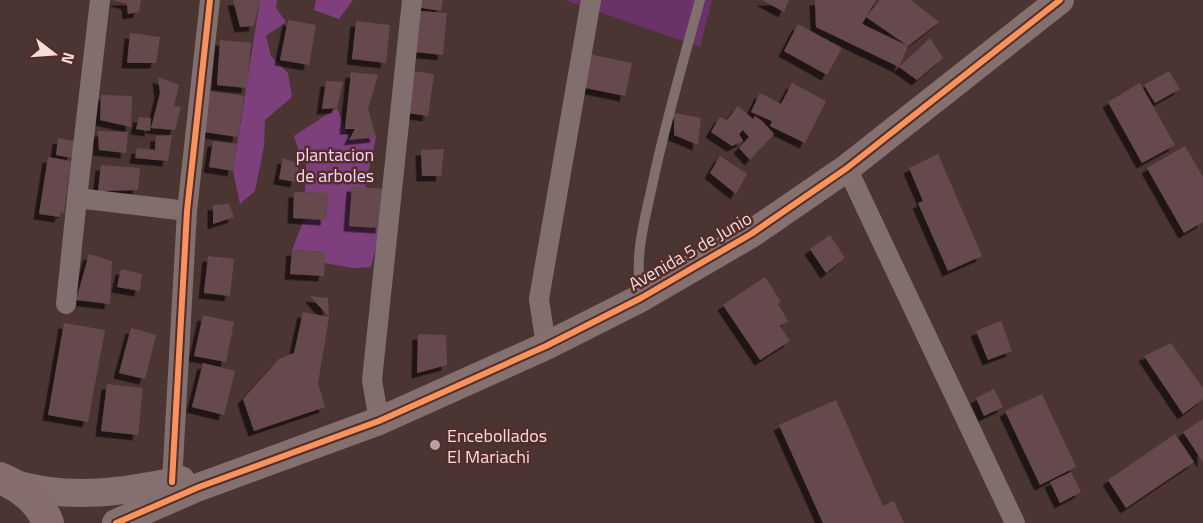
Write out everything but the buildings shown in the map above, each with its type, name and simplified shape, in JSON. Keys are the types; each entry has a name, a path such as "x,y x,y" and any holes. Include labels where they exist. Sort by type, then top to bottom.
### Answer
{"main road":[{"path":"5,480 33,499 48,523"}],"street":[{"path":"66,304 100,0"},
{"path":"172,482 187,211 210,0"},
{"path":"379,421 372,380 412,0"},
{"path":"546,346 539,299 591,0"},
{"name":"Avenida 5 de Junio","path":"291,453 379,421 546,346 641,298 751,234 847,168 1060,0"},
{"path":"847,168 1015,523"},
{"path":"77,198 187,211"},
{"path":"5,480 44,492 82,494 172,482 291,453"},
{"path":"116,523 199,487 291,453"}],"lane":[{"path":"641,298 637,272 638,251 663,132 700,0"}],"shaded area":[{"path":"565,0 712,0 700,47"}],"green space":[{"path":"260,0 277,0 276,8 286,22 266,36 271,56 288,73 292,97 265,120 264,146 255,191 240,204 233,171"},
{"path":"316,0 353,0 339,19 314,10"},
{"name":"plantacion de arboles","path":"337,108 349,140 376,137 365,188 352,187 349,225 381,228 371,267 353,268 324,263 325,252 292,250 304,219 326,219 328,194 305,192 306,159 298,149 294,136"}],"cycle path":[{"path":"172,482 187,211 210,0"},
{"path":"116,523 199,487 379,421 546,346 641,298 751,234 847,168 1060,0"}],"place":[{"name":"Encebollados El Mariachi","path":"435,445"}]}
